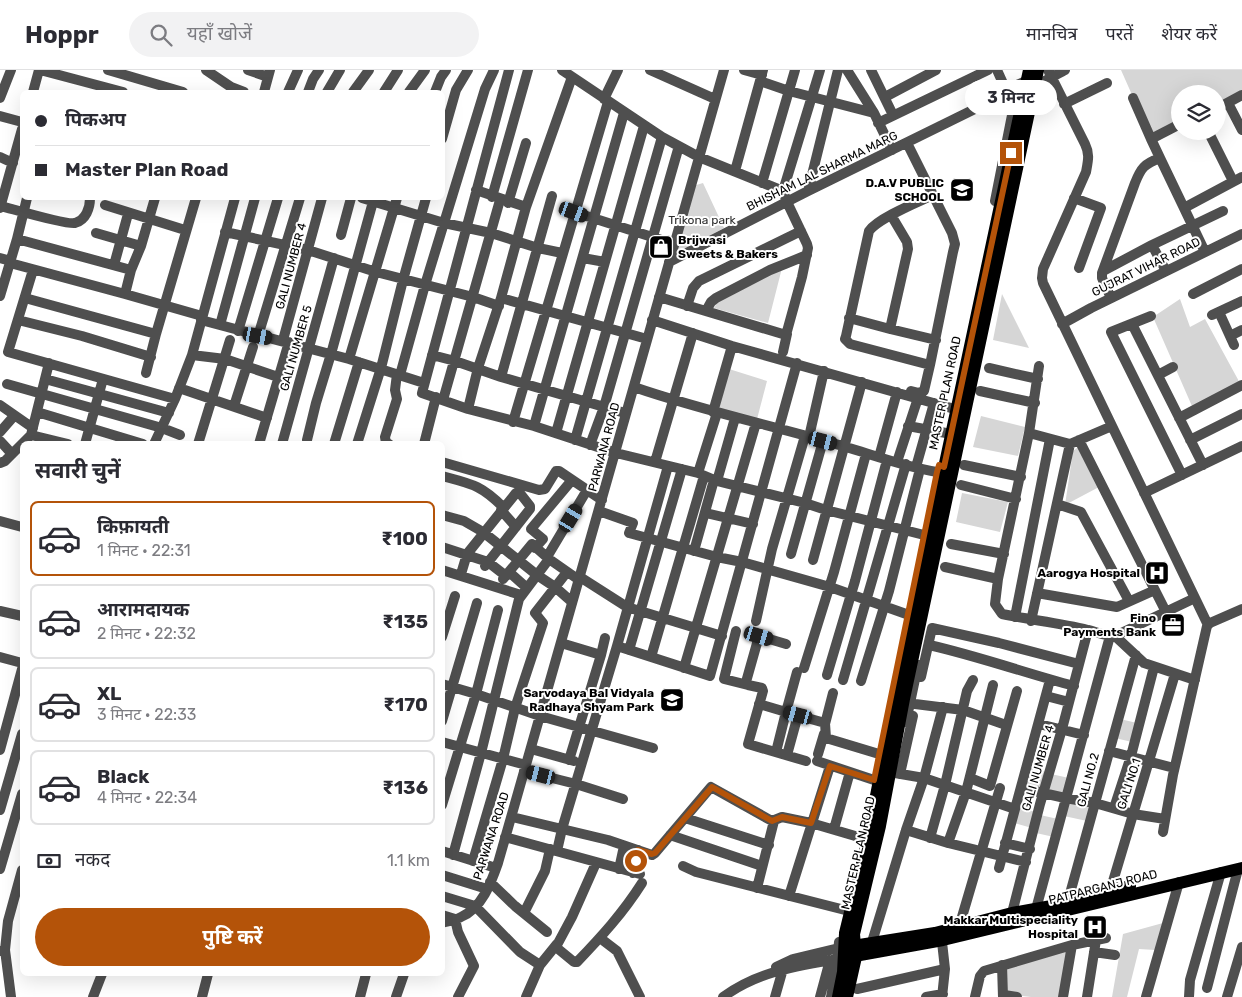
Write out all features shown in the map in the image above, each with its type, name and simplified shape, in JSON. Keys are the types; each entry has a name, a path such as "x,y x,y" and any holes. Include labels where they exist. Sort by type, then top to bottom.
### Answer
{"main road":[{"name":"MASTER PLAN ROAD","path":"852,993 845,952 845,933 866,847 940,468 1033,80"},
{"name":"MASTER PLAN ROAD","path":"845,952 854,934 880,826 1033,80"},
{"name":"PATPARGANJ ROAD","path":"1109,896 1179,882 1241,865"},
{"path":"838,997 845,952 872,942 942,936 959,927 1012,913 1067,907 1241,865"},
{"name":"PATPARGANJ ROAD","path":"845,952 942,936 1067,907"}],"street":[{"path":"0,98 11,70"},
{"path":"34,90 39,70 115,90"},
{"path":"108,70 126,73 177,90"},
{"path":"206,70 239,90"},
{"path":"248,70 269,73 265,90"},
{"path":"289,90 298,70"},
{"path":"309,90 319,70 333,82"},
{"path":"328,90 340,70"},
{"path":"354,90 369,70"},
{"path":"385,90 398,70"},
{"path":"410,90 425,70"},
{"path":"436,90 446,70"},
{"path":"445,128 456,90 468,70"},
{"path":"386,441 397,398 394,390 485,89 494,70"},
{"path":"509,70 422,393 468,409 534,426 616,453 682,469 737,486 924,535"},
{"path":"425,441 455,360 491,233 528,70"},
{"path":"562,70 662,137 699,157 783,191"},
{"path":"513,422 606,100 618,70"},
{"path":"650,70 716,99"},
{"name":"PARWANA ROAD","path":"445,922 467,914 475,906 489,885 496,868 724,70"},
{"path":"744,70 762,75 789,91 830,102 876,118 894,115 988,70"},
{"path":"762,183 795,70"},
{"path":"783,352 807,255 807,244 783,191 820,70"},
{"path":"808,191 838,70"},
{"path":"847,70 876,118 892,150"},
{"path":"871,70 894,115"},
{"path":"885,97 924,73 936,70"},
{"path":"997,70 1033,80 1064,104 1088,150 1086,172 1042,273 1043,283 1208,625 1174,768 1163,832"},
{"name":"BHISHAM LAL SHARMA MARG","path":"669,262 987,103 991,97 1033,80 1065,70"},
{"path":"735,172 762,75"},
{"path":"468,409 478,368 500,302 526,208 572,77"},
{"path":"831,997 845,952 840,930 862,838 924,535 977,290 1033,80"},
{"path":"820,997 860,928 876,865 897,773 995,302 1033,80"},
{"path":"1064,104 1107,83"},
{"path":"1242,95 1228,103 1242,130"},
{"path":"1133,98 1205,252"},
{"path":"534,426 624,113"},
{"path":"0,116 20,121"},
{"path":"556,433 644,126"},
{"path":"1151,140 1171,129"},
{"path":"575,440 662,137"},
{"path":"1184,208 1238,179 1214,140"},
{"path":"20,141 17,158 0,207 76,223 82,220 87,212 90,200"},
{"path":"500,200 526,143"},
{"path":"652,320 732,346 797,363 919,393 924,391 936,340 954,244 952,233 907,143"},
{"path":"590,445 604,407 679,146"},
{"path":"0,157 17,158"},
{"path":"1111,298 1102,278 1103,271 1139,172 1145,165 1160,158"},
{"path":"476,190 526,208"},
{"path":"930,365 850,344 845,339 869,230 874,225 933,195"},
{"path":"501,377 552,196"},
{"path":"1074,198 1101,208 1079,268"},
{"path":"0,296 26,200"},
{"path":"125,294 153,200"},
{"path":"146,373 185,230 195,200"},
{"path":"156,441 175,399 192,355 234,200"},
{"path":"220,324 254,200"},
{"path":"238,330 277,200"},
{"path":"258,336 299,200"},
{"name":"GALI NUMBER 4","path":"260,441 321,200"},
{"path":"341,235 350,200"},
{"path":"307,440 374,200"},
{"path":"381,200 396,202 420,216 562,253"},
{"path":"358,441 381,368 425,200"},
{"path":"335,441 376,272 396,202"},
{"path":"105,205 128,214 148,218 185,230"},
{"path":"1103,271 1223,211"},
{"path":"574,212 674,244"},
{"path":"114,265 128,214"},
{"path":"890,329 903,280 908,249 907,242 891,216"},
{"path":"687,306 693,288 699,281 801,230"},
{"path":"226,232 308,250 403,280 473,297 522,304 647,339"},
{"path":"96,233 140,246"},
{"name":"GUJRAT VIHAR ROAD","path":"1062,324 1242,234"},
{"path":"17,239 131,270"},
{"path":"1152,245 1166,271"},
{"path":"706,312 711,302 716,298 770,270 807,255"},
{"path":"0,258 33,270 125,294 258,336 286,341 354,360 424,383"},
{"name":"GALI NUMBER 5","path":"283,441 334,258"},
{"path":"583,258 605,262"},
{"path":"1193,294 1242,269"},
{"path":"33,270 18,320 4,349 175,399"},
{"path":"659,297 784,335 787,334"},
{"path":"25,298 156,334"},
{"path":"1242,301 1215,313 1232,341 1242,330"},
{"path":"1151,316 1110,332 1182,475"},
{"path":"849,318 936,340"},
{"path":"18,320 82,336 150,357"},
{"path":"1132,324 1203,465"},
{"path":"655,462 693,333"},
{"path":"199,441 230,340"},
{"path":"651,657 663,618 689,549 708,477 715,413 732,346"},
{"path":"234,406 253,347"},
{"path":"192,355 225,359 278,376"},
{"path":"432,356 455,360 501,377 625,412"},
{"path":"24,441 32,432 49,363"},
{"path":"617,646 710,676 797,363"},
{"path":"1039,366 1035,403 1021,477 998,579 995,604 1002,614 1112,636 1144,663 1195,680"},
{"path":"1158,375 1173,367"},
{"path":"989,368 1038,379"},
{"path":"828,370 862,382 952,408"},
{"path":"756,621 772,549 786,499 828,370"},
{"path":"86,441 104,378"},
{"path":"45,379 169,412"},
{"path":"813,560 862,382"},
{"path":"7,384 162,428 180,435"},
{"path":"1179,418 1242,385"},
{"path":"634,387 715,413 866,454 901,463 940,468"},
{"path":"179,388 267,418"},
{"path":"980,391 1035,403"},
{"path":"861,681 884,606 904,530 897,392"},
{"path":"843,680 887,526 908,426 918,398"},
{"path":"827,675 871,521 901,463 927,429 934,403"},
{"path":"0,405 32,432 59,441"},
{"path":"37,412 133,441"},
{"path":"1190,440 1242,414"},
{"path":"0,432 14,416"},
{"path":"708,477 735,418"},
{"path":"684,668 756,423"},
{"path":"908,426 946,434"},
{"path":"1029,433 1050,439 1075,442 1112,426"},
{"path":"1015,617 1050,439"},
{"path":"0,441 12,454"},
{"path":"791,554 823,441"},
{"path":"1031,621 1057,504 1075,442"},
{"path":"1075,442 1166,612"},
{"path":"0,463 5,461 20,445"},
{"path":"1144,493 1242,446"},
{"path":"776,752 786,712 830,586 866,454"},
{"path":"445,463 540,490 545,488 557,471 602,500"},
{"path":"964,465 1021,477"},
{"path":"524,913 545,871 562,829 668,466"},
{"path":"630,650 682,469"},
{"path":"445,477 470,483 483,489 516,527"},
{"path":"536,548 543,538 531,529 572,480"},
{"path":"961,485 1016,498"},
{"path":"453,855 481,753 493,700 524,591 548,558 587,490"},
{"path":"461,574 466,554 517,492 520,493 530,506 529,511 487,564"},
{"path":"1057,504 1081,512 1129,600"},
{"path":"599,511 633,523 629,533 830,586 909,615"},
{"path":"710,514 753,524"},
{"path":"445,516 464,520 484,532 572,602"},
{"path":"0,521 20,526"},
{"path":"506,576 532,544 567,572 627,607 722,636"},
{"path":"951,544 1004,554"},
{"path":"445,548 466,554 487,564 506,576 524,591"},
{"path":"944,566 998,579"},
{"path":"445,571 524,591"},
{"path":"473,861 515,708 543,623 535,614 567,572"},
{"path":"1037,592 1117,607 1155,590"},
{"path":"445,628 455,596"},
{"path":"1112,636 1195,598"},
{"path":"445,712 477,603"},
{"path":"1208,625 1242,609"},
{"path":"445,795 476,694 498,610"},
{"path":"0,611 20,616"},
{"path":"897,773 932,628 992,641 1079,664"},
{"name":"GALI NUMBER 4","path":"1012,913 1088,630"},
{"path":"736,631 724,679 763,689 748,744 806,761"},
{"path":"748,685 746,680 759,636 786,644"},
{"path":"1036,909 1065,798 1112,636"},
{"path":"569,760 605,638"},
{"path":"561,643 601,655"},
{"path":"929,645 999,663 1027,674 1074,686"},
{"name":"GALI NO.2","path":"1067,907 1136,655"},
{"path":"0,657 20,662"},
{"path":"1114,808 1131,756 1154,667"},
{"name":"GALI NO.1","path":"1109,896 1175,674"},
{"path":"0,750 20,676"},
{"path":"930,838 945,785 967,691 973,680"},
{"path":"999,868 1050,680"},
{"path":"445,685 540,716 653,748"},
{"path":"948,843 970,778 993,685"},
{"path":"970,778 990,786 1017,691"},
{"path":"834,694 818,758 830,766 874,780"},
{"path":"1046,696 1069,702"},
{"path":"759,704 798,715 825,729"},
{"path":"915,704 963,710 1006,725"},
{"path":"872,942 924,778 943,707"},
{"path":"787,755 798,715"},
{"path":"1039,724 1084,735"},
{"path":"6,728 20,732"},
{"path":"825,729 827,738 879,754"},
{"path":"0,869 2,855 19,815 0,809 20,740"},
{"path":"445,743 502,759 623,799"},
{"path":"531,749 582,763"},
{"path":"1109,751 1174,768"},
{"path":"789,896 830,766"},
{"path":"834,829 850,772"},
{"path":"897,773 924,778 1015,809"},
{"path":"512,816 652,854 712,787 774,821"},
{"path":"959,927 1000,788"},
{"path":"1021,788 1043,794 1095,803 1133,814 1165,819"},
{"path":"757,888 774,821 782,817 834,829 862,838"},
{"path":"685,818 768,845"},
{"path":"906,830 948,843 1026,862"},
{"path":"670,835 762,866"},
{"path":"505,837 619,869 638,877"},
{"path":"1005,843 1030,849"},
{"path":"619,869 624,846"},
{"path":"557,944 557,948 576,962 626,908 638,877 638,850"},
{"path":"445,853 496,868"},
{"path":"526,997 540,965 557,944 572,917 596,863"},
{"path":"1207,988 1241,865"},
{"path":"683,866 696,872 845,910"},
{"path":"1189,997 1190,980 1221,872"},
{"path":"445,876 489,885 548,932"},
{"path":"11,997 5,986 3,951 9,917 20,877"},
{"path":"1146,997 1179,882"},
{"path":"445,897 475,906 520,952 540,965"},
{"path":"445,916 455,919 458,932 474,966 458,997"},
{"path":"926,997 942,995 945,969 942,936"},
{"path":"600,938 617,951 636,995"},
{"path":"976,997 982,972 1002,964 1101,939 1094,952 1087,997"},
{"path":"1063,997 1072,945"},
{"path":"1228,997 1238,977 1242,947"},
{"name":"PATPARGANJ ROAD","path":"765,974 845,952"},
{"name":"PATPARGANJ ROAD","path":"723,997 740,985 765,974 789,960 845,952"},
{"path":"1094,952 1115,955"},
{"path":"1002,964 1004,996 1017,997"},
{"path":"775,997 783,969"},
{"path":"852,993 945,969"},
{"path":"93,997 101,976"},
{"path":"202,997 207,976"},
{"path":"360,997 365,976"},
{"path":"396,997 403,976"}],"green space":[{"path":"1121,70 1242,70 1242,92 1226,101 1226,85 1171,85 1171,130 1152,140"},
{"name":"Trikona park","path":"703,183 724,228 674,254 693,186"},
{"path":"782,268 768,323 714,308 720,298"},
{"path":"1002,294 1029,348 993,340"},
{"path":"1180,299 1190,327 1205,319 1241,385 1195,413 1153,317"},
{"path":"729,369 767,381 757,419 717,408"},
{"path":"981,416 1025,427 1018,456 973,447"},
{"path":"1078,447 1099,487 1065,505 1073,451"},
{"path":"962,493 1008,502 1000,532 956,522"},
{"path":"1120,719 1137,723 1132,742 1115,738"},
{"path":"1028,766 1046,772 1040,790 1024,784"},
{"path":"1051,774 1069,778 1064,797 1045,791"},
{"path":"1069,800 1091,806 1087,821 1064,816"},
{"path":"1018,806 1035,812 1032,828 1014,823"},
{"path":"1040,815 1058,819 1054,837 1036,833"},
{"path":"1163,923 1155,950 1139,949 1127,997 1112,997 1123,934"},
{"path":"1068,948 1060,997 1031,997 1005,994 1004,963"}],"place":[{"name":"D.A.V PUBLIC SCHOOL","path":"962,190"},
{"name":"Brijwasi Sweets & Bakers","path":"661,247"},
{"name":"Aarogya Hospital","path":"1157,573"},
{"name":"Fino Payments Bank","path":"1173,625"},
{"name":"Sarvodaya Bal Vidyala Radhaya Shyam Park","path":"672,700"},
{"name":"Makkar Multispeciality Hospital","path":"1095,927"}],"route":[{"path":"636,861 638,850 652,854 655,853 712,787 772,821 782,817 811,823 830,766 874,780 913,598 937,472 939,465 944,467 1011,153"}]}
